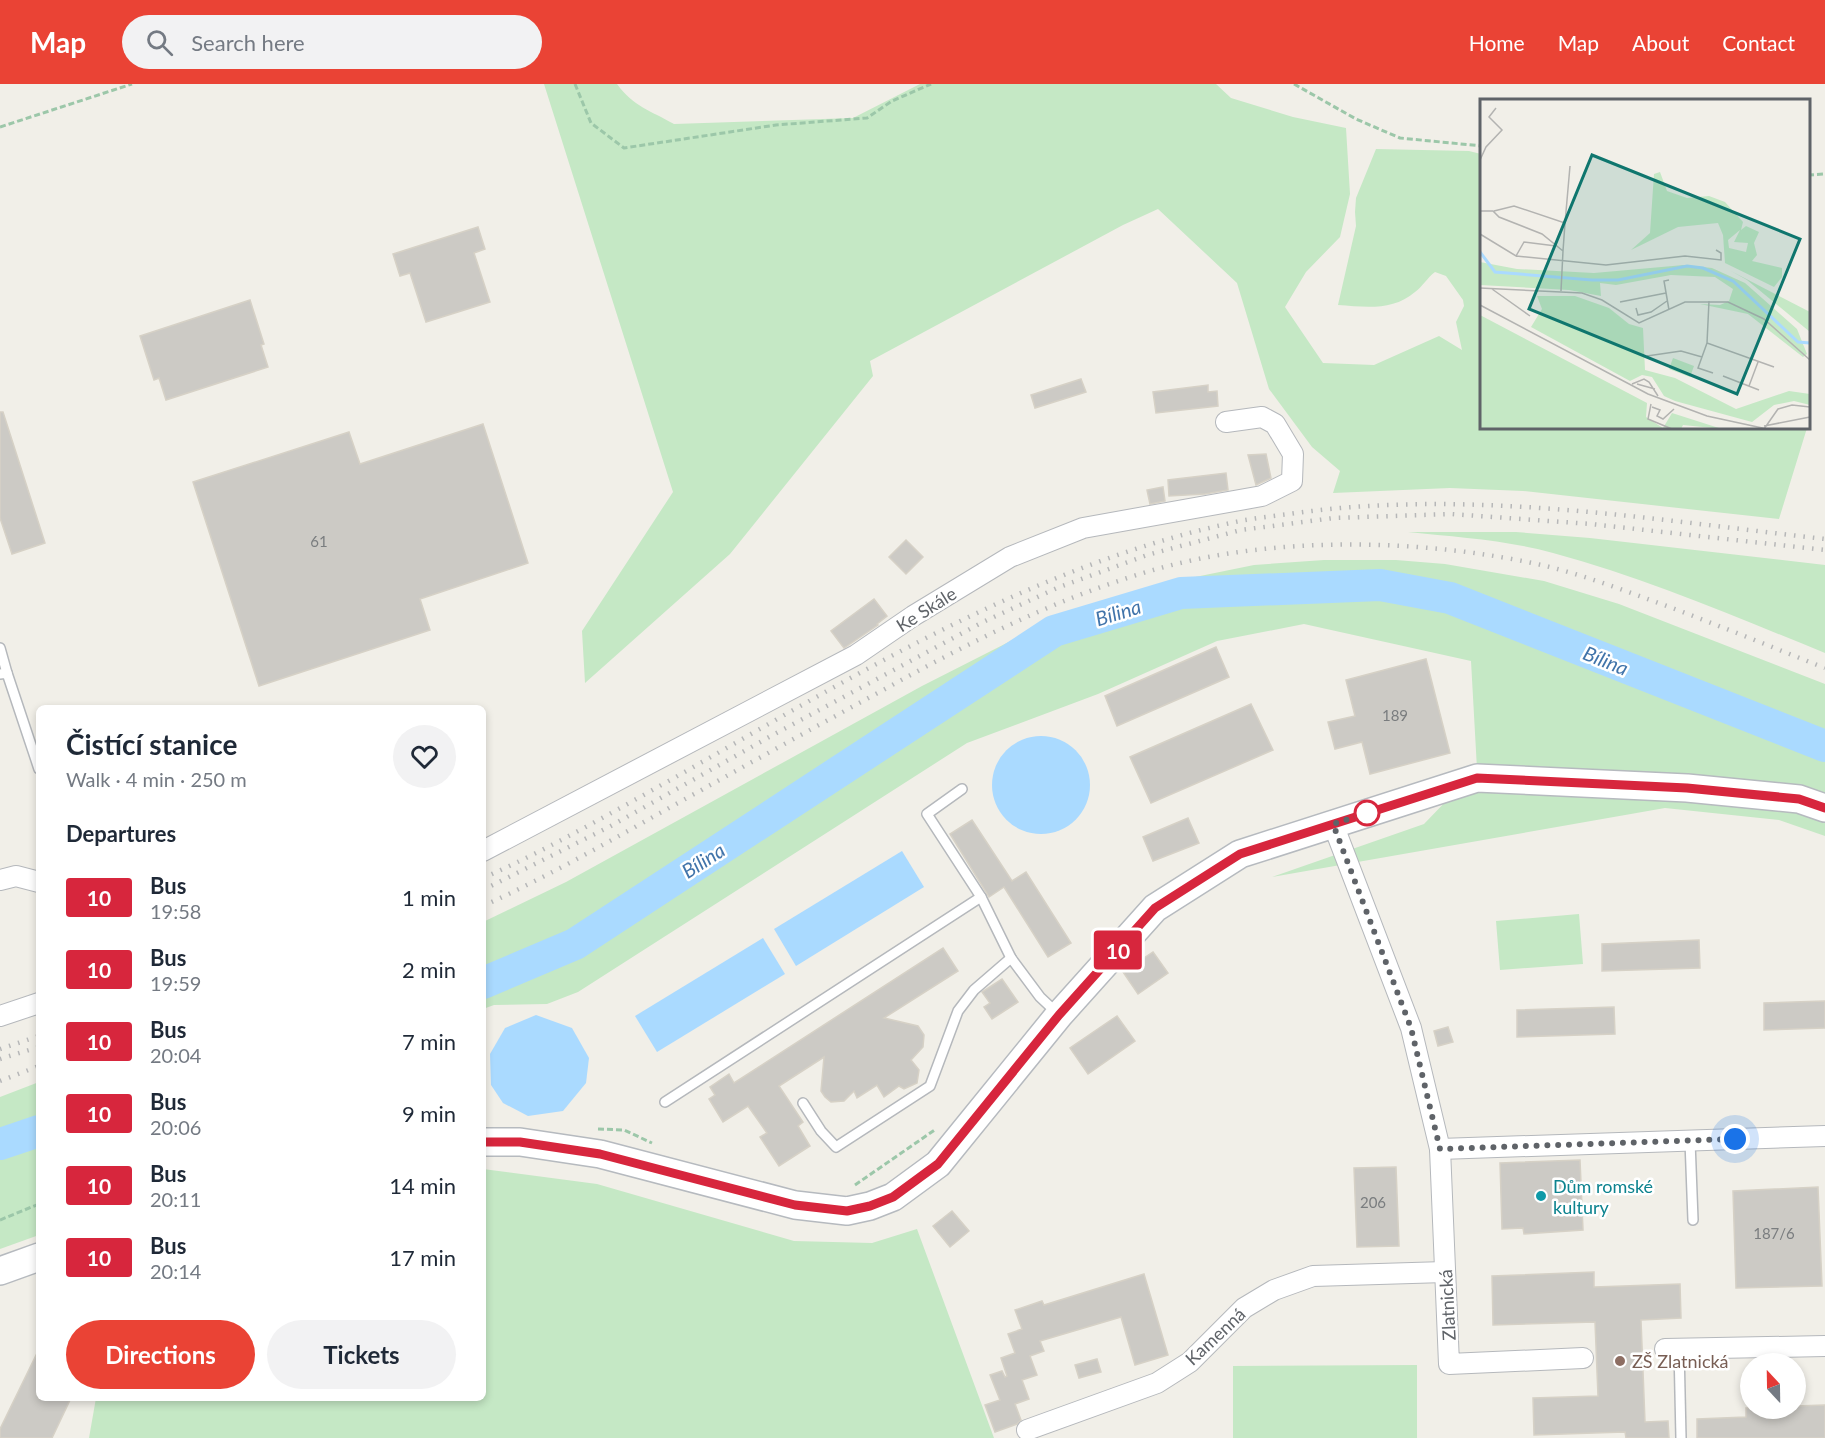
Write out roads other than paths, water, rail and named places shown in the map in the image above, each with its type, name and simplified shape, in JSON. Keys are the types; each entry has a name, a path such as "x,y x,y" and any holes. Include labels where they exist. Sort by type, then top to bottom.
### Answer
{"street":[{"name":"Ke Skále","path":"486,849 856,655 913,616 1010,557 1083,528 1262,496 1292,481 1293,454 1275,424 1262,417 1226,422"},
{"path":"486,1142 520,1142 600,1154 795,1205 847,1211 870,1206 893,1197 938,1164 1059,1015 1155,908 1240,854 1477,778 1687,788 1799,799 1825,808"},
{"name":"Zlatnická","path":"1333,824 1411,1028 1440,1149 1449,1364 1583,1358"},
{"path":"5,875 36,881"},
{"path":"0,1016 36,1004"},
{"path":"1440,1149 1825,1136"},
{"path":"0,1271 36,1258"},
{"name":"Kamenná","path":"1028,1430 1157,1383 1190,1362 1244,1308 1274,1290 1313,1276 1445,1272"},
{"path":"1672,1349 1825,1346"}],"lane":[{"path":"0,648 4,673 36,762"},
{"path":"962,789 927,814 981,897 1011,958 1040,997 1059,1015"},
{"path":"665,1102 981,897"},
{"path":"803,1103 821,1131 836,1148 930,1086 958,1011 974,990 1011,958"},
{"path":"1690,1141 1693,1220"},
{"path":"1672,1349 1682,1438"}],"water":[{"path":"1041,736 1060,740 1076,750 1086,766 1090,785 1086,804 1076,820 1060,830 1041,834 1022,830 1006,820 996,804 992,785 996,766 1006,750 1022,740"},
{"path":"902,851 924,887 796,966 774,929"},
{"path":"763,938 785,974 657,1052 635,1016"},
{"path":"536,1015 572,1028 589,1058 586,1083 563,1111 528,1116 503,1103 491,1085 490,1054 505,1028"}],"waterway":[{"name":"Bílina","path":"486,982 575,944 1054,631 1181,593 1380,585 1450,598 1825,746"},
{"name":"Bílina","path":"0,1144 36,1132"}],"railway":[{"path":"486,877 580,830 809,701 947,627 1018,594 1090,565 1164,540 1264,517 1356,507 1423,504 1557,509 1825,539"},
{"path":"486,888 609,827 771,736 983,622 1057,588 1147,555 1241,530 1334,518 1451,514 1591,524 1825,550"},
{"path":"486,905 577,859 917,672 1014,622 1115,582 1197,559 1296,546 1347,545 1399,546 1499,557 1546,566 1601,582 1825,668"},
{"path":"0,1049 36,1037"},
{"path":"0,1059 36,1048"},
{"path":"0,1081 36,1067"}],"place":[{"name":"Dům romské kultury","path":"1541,1196"},
{"name":"ZŠ Zlatnická","path":"1620,1361"}]}
